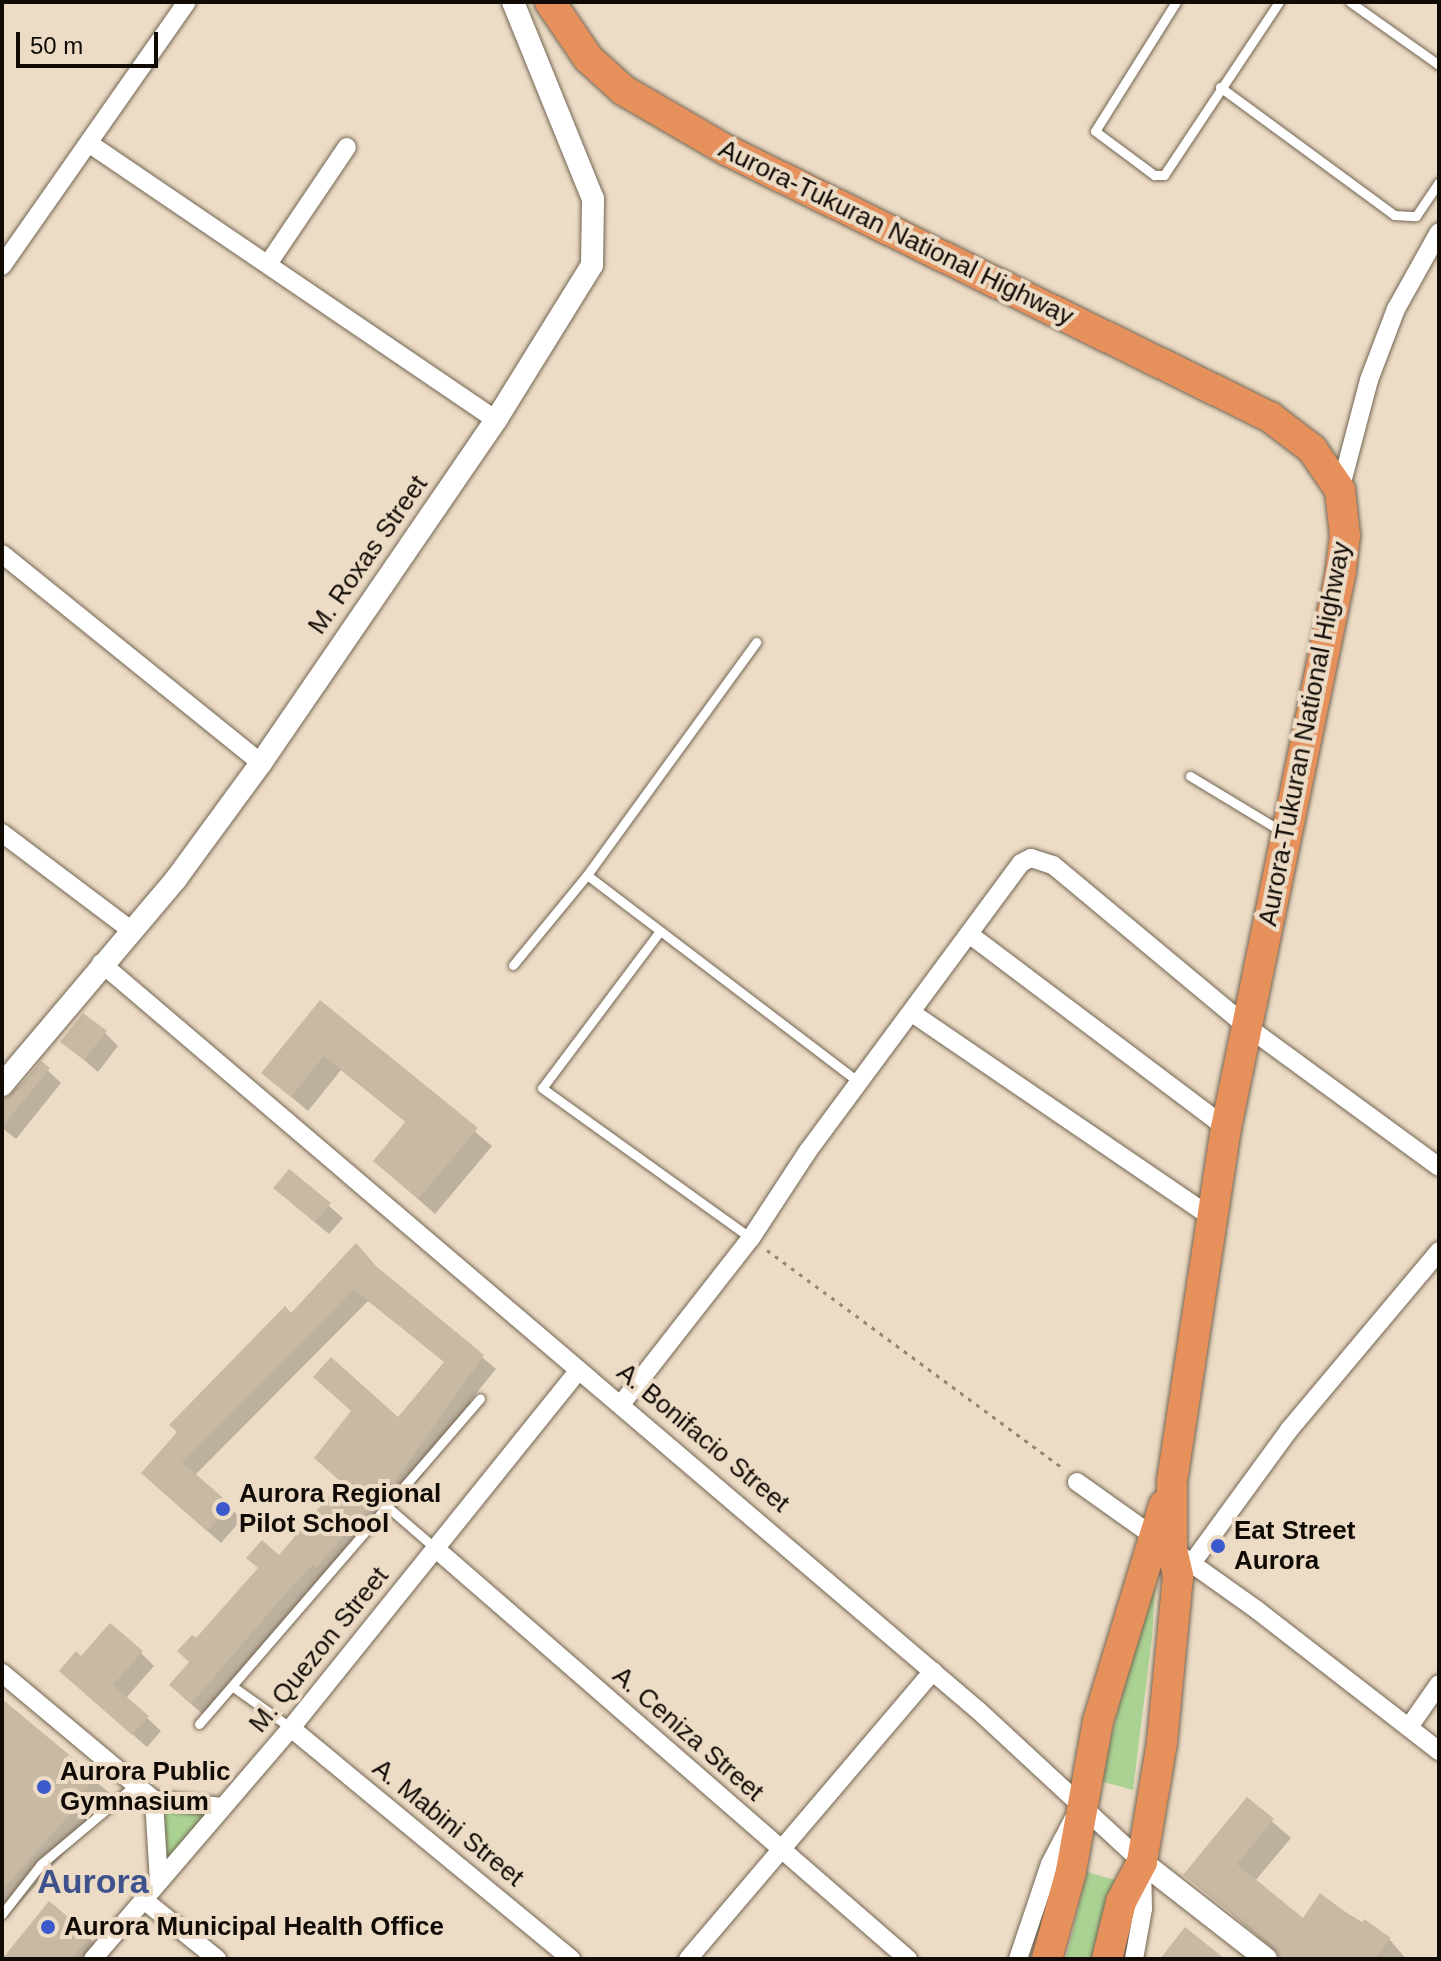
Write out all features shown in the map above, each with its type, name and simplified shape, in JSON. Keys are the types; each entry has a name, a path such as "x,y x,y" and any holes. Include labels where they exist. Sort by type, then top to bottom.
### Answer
{"highway":[{"name":"Aurora-Tukuran National Highway","path":"550,2 588,58 642,102 728,151 1270,417 1312,449 1340,490 1345,536 1341,571 1245,1025 1226,1128 1172,1482 1172,1550 1178,1576 1175,1640 1142,1862 1121,1902 1107,1959"},
{"name":"Aurora-Tukuran National Highway","path":"1047,1959 1071,1871 1079,1807 1106,1692 1172,1550"}],"street":[{"path":"2,266 187,2"},
{"name":"M. Roxas Street","path":"2,1085 101,963 132,931 261,763 496,420 592,265 596,228 593,199 513,2"},
{"path":"90,144 496,420"},
{"path":"268,264 347,147"},
{"path":"1340,490 1369,380 1396,309 1439,232"},
{"path":"2,554 261,763"},
{"path":"2,833 132,931"},
{"path":"622,1403 751,1238 1021,863 1041,859 1245,1025 1439,1167"},
{"path":"969,934 1226,1128"},
{"name":"A. Bonifacio Street","path":"101,963 579,1370 622,1403 933,1671 1142,1862 1266,1959"},
{"path":"912,1013 1212,1218"},
{"path":"1172,1550 1289,1430 1439,1251"},
{"name":"M. Quezon Street","path":"93,1959 291,1728 579,1370"},
{"path":"1077,1482 1439,1751"},
{"name":"A. Ceniza Street","path":"435,1548 908,1959"},
{"path":"688,1959 933,1671"},
{"path":"2,1673 154,1800 223,1807"},
{"path":"1409,1727 1439,1684"},
{"name":"A. Mabini Street","path":"291,1728 571,1959"},
{"path":"154,1800 159,1882"},
{"name":"Aurora-Tukuran National Highway","path":"1018,1959 1050,1864 1079,1807"},
{"name":"Aurora-Tukuran National Highway","path":"1134,1959 1143,1909 1142,1862"},
{"path":"144,1900 217,1959"}],"lane":[{"path":"1176,2 1128,72 1095,133 1154,175 1163,175 1279,2"},
{"path":"1350,2 1439,65"},
{"path":"1220,87 1394,215 1416,216 1439,182"},
{"path":"513,965 587,875 756,642"},
{"path":"1190,776 1287,835"},
{"path":"587,875 861,1084"},
{"path":"660,931 542,1088 751,1238"},
{"path":"199,1724 390,1509 480,1398"},
{"path":"390,1509 435,1548"},
{"path":"232,1686 291,1728"},
{"path":"2,1914 41,1864 135,1785"}],"path":[{"path":"751,1238 1048,1452 1077,1482"}],"green space":[{"path":"1157,1560 1152,1637 1133,1790 1100,1781"},
{"path":"163,1808 208,1813 165,1863"},
{"path":"1087,1872 1115,1880 1095,1959 1066,1959"}],"building":[{"path":"320,1000 478,1128 418,1199 373,1161 406,1121 324,1056 291,1097 261,1073"},
{"path":"83,1013 107,1031 84,1060 60,1042"},
{"path":"41,1061 50,1068 2,1127 2,1099 13,1094"},
{"path":"289,1169 331,1203 315,1222 273,1188"},
{"path":"356,1243 376,1266 484,1355 393,1484 390,1481 316,1568 313,1565 286,1593 191,1704 169,1685 189,1662 177,1651 192,1635 196,1638 258,1568 246,1558 262,1540 279,1555 341,1482 314,1458 351,1411 313,1377 331,1357 398,1417 444,1362 354,1289 182,1462 231,1505 207,1531 141,1473 177,1432 169,1425 285,1306 291,1313"},
{"path":"110,1623 143,1651 113,1685 149,1716 132,1735 59,1671 76,1651 81,1656"},
{"name":"Aurora Public Gymnasium","path":"2,1699 96,1777 78,1798 82,1801 2,1890"},
{"path":"1247,1797 1274,1819 1237,1864 1303,1918 1320,1893 1361,1924 1364,1919 1391,1938 1375,1959 1280,1959 1275,1948 1183,1875"},
{"path":"49,1901 91,1936 71,1959 2,1959"},
{"path":"1185,1927 1225,1959 1160,1959"}],"place":[{"name":"Aurora Regional Pilot School","path":"223,1509"},
{"name":"Eat Street Aurora","path":"1218,1546"},
{"name":"Aurora Public Gymnasium","path":"44,1787"},
{"name":"Aurora Municipal Health Office","path":"48,1927"}],"district":[{"name":"Aurora","path":"93,1882"}]}
